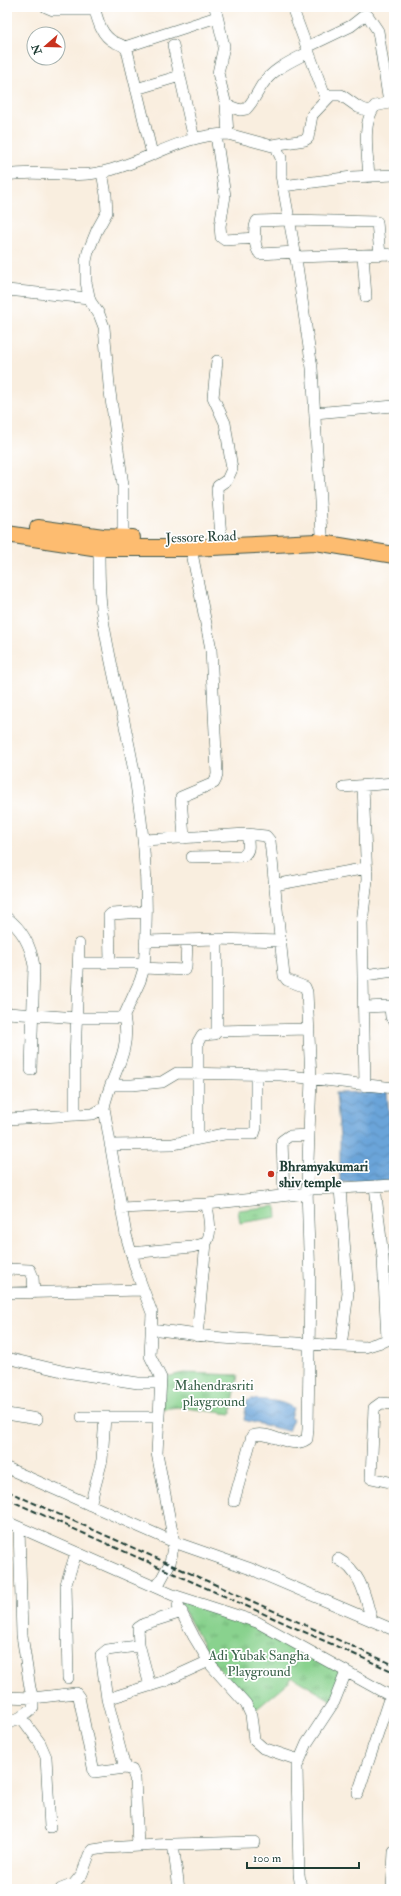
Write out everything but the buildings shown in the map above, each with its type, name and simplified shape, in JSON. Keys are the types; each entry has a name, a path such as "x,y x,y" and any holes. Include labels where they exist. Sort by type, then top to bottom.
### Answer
{"highway":[{"name":"Jessore Road","path":"7,523 103,537 123,538 299,533 322,534 394,546"},
{"path":"7,534 99,548 191,548 316,542 394,555"}],"street":[{"path":"46,7 53,10 95,8 102,31 107,37 125,47 152,154"},
{"path":"292,7 326,98"},
{"path":"125,47 216,12 224,46 218,73 226,105 228,134"},
{"path":"226,105 240,110 246,109 272,74 308,50 347,28 365,15 368,16 378,31 392,103 375,106 371,112 367,136 369,177"},
{"path":"173,45 194,139"},
{"path":"136,89 180,76"},
{"path":"7,175 31,172 68,175 102,172 194,139 216,135 228,134 246,140 272,145 305,140 308,138 312,115 326,98 331,95 341,95 358,108 371,112"},
{"path":"216,135 225,196 220,226 221,237 225,240 256,238"},
{"path":"272,145 279,152 312,368 322,534"},
{"path":"102,172 107,212 97,230 86,261 86,282 89,298 104,327 110,398 123,485 123,538"},
{"path":"283,186 329,179 394,175"},
{"path":"380,255 377,222 290,220 256,221 255,227 257,249 260,254 363,256 392,255 394,257"},
{"path":"363,256 366,297"},
{"path":"7,290 89,298"},
{"path":"217,361 213,397 225,423 232,469 227,480 218,486 217,489 221,536"},
{"path":"315,413 394,406"},
{"path":"99,548 101,605 136,783 144,840 146,912 144,966 140,981 124,1016 126,1032 124,1044 117,1072 106,1097 104,1108 121,1208 131,1254 152,1313 150,1356 159,1373 158,1464 169,1510 174,1542 170,1564 157,1587"},
{"path":"184,838 181,797 214,783 217,774 211,649 191,548"},
{"path":"344,787 394,783"},
{"path":"362,786 367,868 367,890 362,923 365,975 365,1086"},
{"path":"144,840 247,834 262,834 269,838 284,976 287,980 305,987 307,992 309,1029 306,1078 309,1135 308,1191 310,1280 307,1439 295,1443 261,1435 252,1436 234,1501"},
{"path":"192,857 243,856 249,848 247,834"},
{"path":"274,885 367,868"},
{"path":"110,962 109,916 111,914 146,912"},
{"path":"7,918 23,934 32,954 34,966 31,1070"},
{"path":"145,940 217,939 281,941"},
{"path":"217,939 217,1031"},
{"path":"79,963 110,962 184,970 186,968 187,940"},
{"path":"75,1115 75,1061 78,1018 79,944"},
{"path":"365,975 394,971"},
{"path":"365,1006 388,1006 390,1008 391,1017 394,1020"},
{"path":"7,1013 32,1013 78,1018 113,1019 124,1016"},
{"path":"198,1139 197,1073 199,1037 202,1035 215,1034 217,1031 309,1029"},
{"path":"112,1085 162,1082 177,1073 197,1073 306,1078 365,1086 394,1088"},
{"path":"110,1145 173,1144 224,1134 254,1134 256,1132 256,1075"},
{"path":"7,1119 93,1114 104,1108"},
{"path":"284,1195 282,1141 289,1136 309,1135"},
{"path":"121,1208 207,1204 308,1191 394,1185"},
{"path":"151,1329 197,1336 341,1346 365,1346 391,1338 375,1186"},
{"path":"340,1188 348,1293 341,1346"},
{"path":"197,1336 206,1243 210,1234 207,1204"},
{"path":"131,1254 192,1247 206,1243"},
{"path":"7,1269 30,1270 33,1277 34,1293"},
{"path":"7,1293 143,1290"},
{"path":"7,1358 66,1372 138,1383 160,1383"},
{"path":"394,1404 381,1404 374,1408 371,1478 394,1483"},
{"path":"7,1414 37,1419"},
{"path":"82,1417 158,1417"},
{"path":"90,1505 102,1460 105,1417"},
{"path":"7,1468 174,1542 251,1569 394,1630"},
{"path":"7,1522 173,1595 257,1622 392,1697 358,1793"},
{"path":"7,1724 21,1717 33,1708 33,1698 30,1688 22,1635 19,1528"},
{"path":"68,1678 66,1584 76,1553"},
{"path":"338,1559 348,1564 359,1580 372,1621"},
{"path":"173,1595 194,1637 209,1661 246,1704 251,1715 254,1740 257,1744 263,1748 299,1760"},
{"path":"150,1686 139,1644 138,1628 144,1624 182,1612"},
{"path":"125,1768 107,1699 101,1655 107,1650 134,1647 139,1644"},
{"path":"107,1699 165,1681 209,1661"},
{"path":"301,1889 299,1874 296,1791 299,1760 306,1743 334,1702 346,1672"},
{"path":"7,1697 33,1698 76,1694 79,1697 94,1772 125,1768 132,1770 135,1778 138,1846"},
{"path":"21,1717 40,1743 46,1757 50,1827"},
{"path":"61,1889 74,1884 82,1874 89,1855 93,1850 173,1844 255,1842"},
{"path":"173,1844 180,1889"},
{"path":"392,1889 394,1852"}],"green space":[{"path":"276,1206 277,1217 240,1223 238,1210"},
{"name":"Mahendrasriti playground","path":"184,1373 238,1375 231,1414 178,1407 162,1409 165,1377"},
{"name":"Adi Yubak Sangha Playground","path":"177,1598 242,1619 346,1672 334,1702 292,1677 290,1681 253,1712 212,1660"}],"water":[{"path":"387,1091 394,1181 340,1182 340,1137 336,1093"},
{"path":"252,1399 278,1402 293,1408 290,1418 293,1419 288,1431 244,1420 247,1401"}],"railway":[{"path":"7,1491 394,1665"},
{"path":"7,1499 394,1672"}],"place":[{"name":"Bhramyakumari shiv temple","path":"271,1174"}]}
